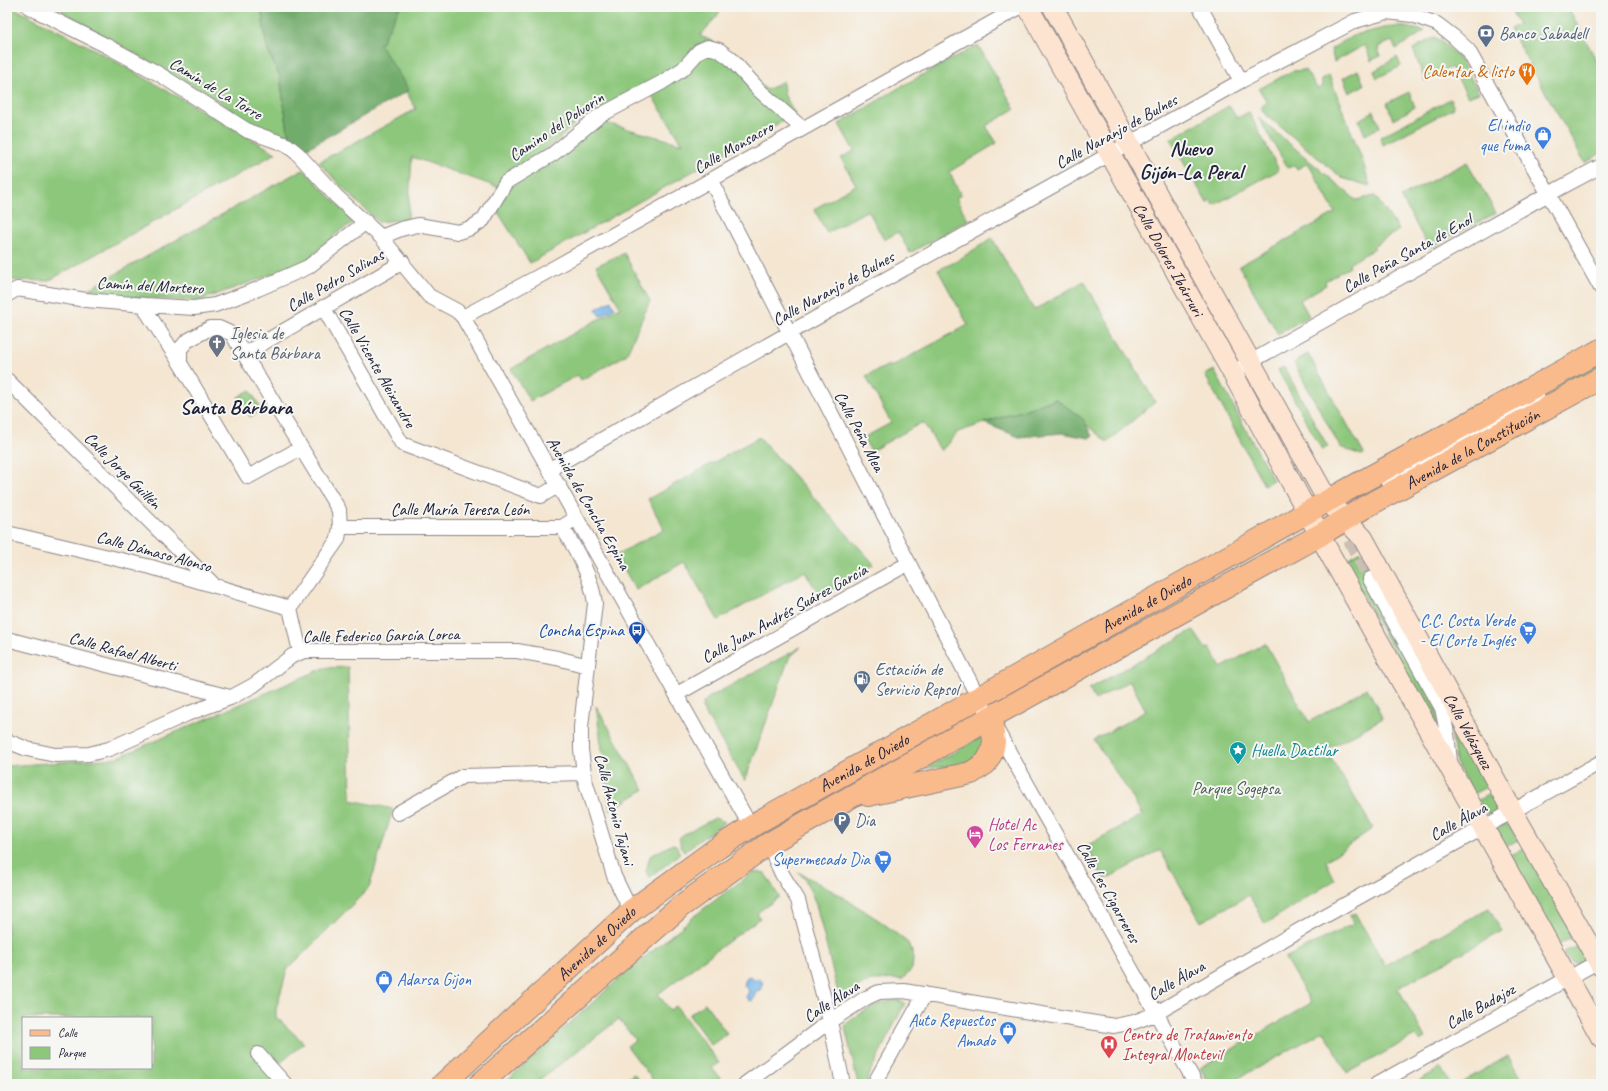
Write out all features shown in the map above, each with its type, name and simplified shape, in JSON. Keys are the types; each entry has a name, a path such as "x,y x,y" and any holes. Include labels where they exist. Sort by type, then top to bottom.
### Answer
{"main road":[{"name":"Avenida de la Constitución","path":"1328,501 1601,350"},
{"name":"Avenida de la Constitución","path":"1344,519 1601,378"},
{"name":"Avenida de Oviedo","path":"443,1084 631,911 718,847 780,809 1328,501"},
{"name":"Avenida de Oviedo","path":"480,1084 681,906 768,844 991,717 1320,535 1344,519"},
{"name":"Avenida de Oviedo","path":"843,801 971,773 986,763 992,752 994,742 991,717"}],"street":[{"name":"Camín de La Torre","path":"29,7 159,74 248,131 287,145 298,154 336,196 366,222"},
{"name":"Calle Monsacro","path":"463,317 544,274 1020,7"},
{"name":"Calle Dolores Ibárruri","path":"1028,7 1232,372 1308,512"},
{"name":"Calle Dolores Ibárruri","path":"1053,7 1328,501"},
{"path":"1200,7 1241,81"},
{"name":"Calle Naranjo de Bulnes","path":"550,469 789,333 1241,81 1356,21 1387,12 1412,15 1441,26 1468,50 1601,288"},
{"name":"Camino del Polvorin","path":"381,237 401,229 418,225 458,232 471,228 483,220 506,182 553,154 599,116 661,83 683,69 699,51 708,47 719,50 730,58 760,91 802,128"},
{"name":"Calle Peña Santa de Enol","path":"1232,372 1601,166"},
{"name":"Calle Peña Mea","path":"711,181 978,697"},
{"name":"Avenida de Concha Espina","path":"366,222 403,262 429,296 457,311 463,317 751,827"},
{"name":"Camín del Mortero","path":"7,295 12,291 18,290 86,300 145,305 194,308 215,305 308,267 366,222"},
{"name":"Calle Pedro Salinas","path":"244,354 403,262"},
{"name":"Calle Vicente Aleixandre","path":"323,307 402,444 541,496 559,486"},
{"path":"147,312 180,363 248,477 301,448"},
{"path":"180,363 180,349 187,341 210,328 219,328 232,334 339,510 340,527 338,539 290,608 300,652"},
{"name":"Avenida de la Constitución","path":"1388,482 1508,415 1548,389 1568,369"},
{"name":"Calle Jorge Guillén","path":"7,380 214,585"},
{"name":"Calle Velázquez","path":"1328,501 1363,538 1513,812 1600,963"},
{"name":"Calle Velázquez","path":"1308,512 1601,1037"},
{"path":"562,527 577,518"},
{"name":"Calle María Teresa León","path":"340,527 562,527"},
{"name":"Calle Antonio Tajani","path":"562,527 584,565 593,590 595,603 581,727 581,750 584,773 614,876 631,911"},
{"name":"Calle Dámaso Alonso","path":"7,533 151,567 290,608"},
{"name":"Calle Juan Andrés Suárez García","path":"677,694 909,563"},
{"name":"Calle Velázquez","path":"1370,579 1442,708 1447,733 1450,768"},
{"name":"Calle Rafael Alberti","path":"7,639 230,698"},
{"name":"Calle Federico García Lorca","path":"7,741 27,749 55,755 89,754 109,749 187,714 230,698 254,685 287,659 300,652 517,651 551,656 588,666"},
{"name":"Calle Les Cigarreres","path":"978,697 991,717 1155,1014 1196,1084"},
{"name":"Calle Álava","path":"745,1084 830,1021 866,998 879,992 904,991 925,994 1114,1026 1134,1022 1155,1014 1305,927 1601,762"},
{"path":"398,812 463,776 584,773"},
{"path":"768,844 776,863 798,900 830,1021 843,1084"},
{"name":"Calle Badajoz","path":"1377,1084 1568,978 1600,963"},
{"path":"874,1084 925,994"},
{"path":"258,1054 285,1084"}],"green space":[{"path":"7,7 12,7 94,49 276,153 48,281 7,280"},
{"path":"56,7 261,7 267,49 280,77 289,138 256,126 213,98"},
{"path":"261,7 400,7 380,45 409,90 306,149 289,138 280,77 267,49"},
{"path":"400,7 722,7 717,16 700,36 712,41 767,90 783,81 784,94 795,114 530,263 496,209 513,182 602,122 683,144 648,90 595,112 585,113 561,137 500,188 412,157 408,219 378,222 319,162 416,109 380,45"},
{"path":"1568,7 1601,69 1601,153 1585,163 1510,29 1519,24 1509,8"},
{"path":"1389,27 1405,27 1425,31 1396,49 1392,41 1378,47 1380,56 1371,61 1365,45 1334,62 1331,49 1354,35"},
{"path":"1435,37 1450,49 1461,61 1479,93 1468,97 1451,67 1425,81 1413,49"},
{"path":"978,45 1015,109 986,126 997,143 949,172 961,195 956,198 968,220 910,253 898,232 884,240 868,210 827,233 814,209 856,185 841,158 854,151 839,124 902,86"},
{"path":"1397,57 1401,66 1377,78 1374,71"},
{"path":"1305,70 1318,89 1323,86 1321,80 1329,75 1362,159 1370,186 1342,178 1264,113 1261,107 1267,102 1259,89 1292,71"},
{"path":"1358,70 1364,85 1349,93 1343,78"},
{"path":"1409,92 1415,107 1393,120 1387,103"},
{"path":"1450,99 1454,108 1383,145 1380,137"},
{"path":"1229,106 1237,118 1249,112 1279,170 1214,205 1210,200 1207,203 1170,139"},
{"path":"1374,111 1380,127 1365,135 1359,120"},
{"path":"1258,117 1356,200 1375,196 1399,230 1373,246 1375,248 1349,264 1350,267 1325,281 1326,285 1300,300 1309,316 1278,334 1239,266 1335,213 1308,163 1297,169 1295,165 1288,168"},
{"path":"1467,162 1496,213 1429,248 1401,197"},
{"path":"304,170 355,222 341,230 304,263 198,301 104,296 89,289 296,173"},
{"path":"992,238 1034,310 1084,281 1155,402 1107,442 1056,399 958,432 941,451 923,422 871,451 863,438 891,423 866,376 889,365 890,367 968,325 938,270 955,262"},
{"path":"624,253 650,301 626,355 581,380 578,375 530,401 511,369 620,307 596,266"},
{"path":"1307,354 1364,454 1361,455 1340,447 1294,363"},
{"path":"1594,361 1599,369 1535,403 1575,371"},
{"path":"1284,367 1328,447 1322,450 1278,370"},
{"path":"1214,370 1273,480 1264,485 1205,375"},
{"path":"250,390 262,410 250,417 238,397"},
{"path":"1056,399 1083,419 1092,436 1089,438 1062,433 1019,437 984,423"},
{"path":"759,437 874,564 852,579 820,597 805,571 718,620 684,562 636,590 616,555 664,529 648,499"},
{"path":"1360,551 1436,707 1441,736 1343,561"},
{"name":"Parque Sogepsa","path":"1193,630 1206,649 1210,647 1221,668 1265,643 1309,722 1367,688 1383,718 1326,750 1373,828 1326,861 1335,880 1265,924 1249,895 1201,922 1160,850 1104,880 1086,846 1142,815 1130,793 1094,740 1146,711 1130,681 1095,700 1089,689"},
{"path":"801,647 789,658 745,781 702,708 703,703 708,698"},
{"path":"348,667 351,800 393,809 369,888 287,970 276,1009 276,1017 304,1043 278,1065 296,1084 7,1084 7,766 116,758 324,668"},
{"path":"1447,705 1490,785 1473,794 1456,763"},
{"path":"596,706 644,790 610,810"},
{"path":"983,736 982,747 979,755 972,760 955,766 926,768"},
{"path":"1493,792 1500,805 1496,813 1487,814 1478,800"},
{"path":"715,818 725,822 684,851 681,847 679,838"},
{"path":"1504,824 1509,825 1520,839 1503,848 1496,832 1498,827"},
{"path":"673,844 676,845 680,854 649,878 646,871 650,856"},
{"path":"1526,848 1575,936 1558,945 1508,856"},
{"path":"753,872 765,873 779,897 757,913 760,918 658,994 670,1010 676,1006 719,1063 712,1068 724,1083 656,1084 627,1046 635,1040 619,1019 534,1084 503,1084 623,975 702,910"},
{"path":"798,872 838,894 883,923 908,943 912,951 912,969 903,979 868,982 844,995 838,993 816,904 805,879"},
{"path":"1489,908 1502,931 1398,988 1425,1038 1419,1041 1415,1036 1347,1073 1324,1031 1228,1084 1210,1084 1200,1068 1311,1003 1285,958 1353,924 1350,915 1355,913 1385,965"},
{"path":"1579,945 1582,951 1583,960 1582,962 1573,963 1563,952"},
{"path":"898,1000 905,1003 868,1076 868,1084 858,1084 845,1027 847,1023 871,1008 884,1002"},
{"path":"705,1003 727,1034 711,1045 689,1015"},
{"path":"1508,1056 1524,1084 1459,1084"},
{"path":"1441,1068 1450,1084 1412,1084"},
{"path":"634,1074 642,1084 620,1084"}],"water":[{"path":"611,301 615,308 600,316 596,309"},
{"path":"750,976 755,979 759,978 762,983 759,991 754,992 756,996 752,1001 748,1000 746,997 749,991 744,986 746,978"}],"tunnel":[{"path":"1346,520 1345,530 1370,579"}],"place":[{"name":"Banco Sabadell","path":"1486,48"},
{"name":"Calentar & listo","path":"1527,86"},
{"name":"El indio que fuma","path":"1543,150"},
{"name":"Iglesia de Santa Bárbara","path":"217,358"},
{"name":"Concha Espina","path":"637,645"},
{"name":"C.C. Costa Verde - El Corte Inglés","path":"1528,645"},
{"name":"Estación de Servicio Repsol","path":"862,694"},
{"name":"Huella Dactilar","path":"1238,765"},
{"name":"Dia","path":"842,835"},
{"name":"Hotel Ac Los Ferranes","path":"975,849"},
{"name":"Supermecado Dia","path":"883,874"},
{"name":"Adarsa Gijon","path":"384,994"},
{"name":"Auto Repuestos Amado","path":"1008,1045"},
{"name":"Centro de Tratamiento Integral Montevil","path":"1109,1059"}],"district":[{"name":"Nuevo Gijón-La Peral","path":"1191,160"},
{"name":"Santa Bárbara","path":"236,407"}]}
